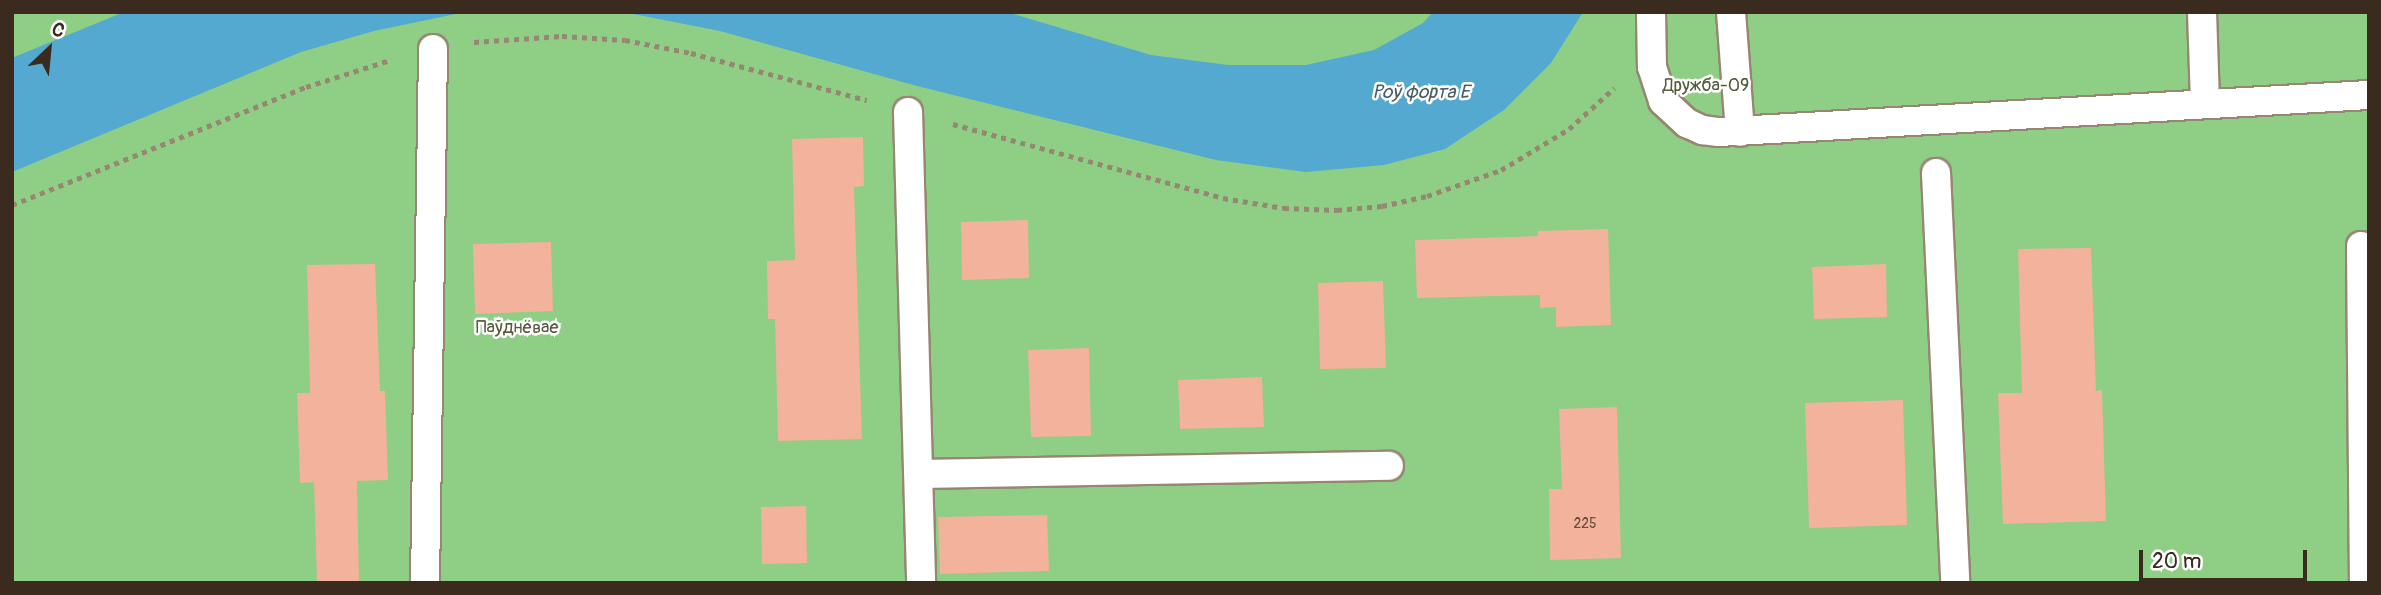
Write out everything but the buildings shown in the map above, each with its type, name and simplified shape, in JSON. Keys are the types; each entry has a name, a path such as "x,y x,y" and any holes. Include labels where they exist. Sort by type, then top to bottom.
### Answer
{"lane":[{"path":"1651,12 1650,49 1656,86 1674,113 1702,130 1740,132 2369,95"},
{"path":"1731,12 1740,132"},
{"path":"2202,12 2205,103"},
{"path":"425,583 433,48"},
{"path":"908,111 921,583"},
{"path":"1936,173 1955,583"},
{"path":"2361,246 2364,583"},
{"path":"920,474 1390,466"}],"path":[{"path":"12,205 306,87 373,64 433,48 497,38 562,36 625,40 691,53 1223,198 1284,208 1337,210 1382,206 1462,186 1537,151 1598,104 1650,49"}],"green space":[{"name":"Паўднёвае","path":"12,12 2369,12 2369,583 12,583"}],"water":[{"path":"124,12 465,12 374,31 301,52 12,172 12,58"},
{"name":"Роў форта Е","path":"623,12 1007,12 1151,55 1228,65 1306,65 1374,50 1423,23 1433,12 1583,12 1551,63 1504,110 1445,149 1384,165 1306,172 1216,160 917,86 720,31"}],"park label":[{"name":"Дружба-09","path":"1706,86"}]}
